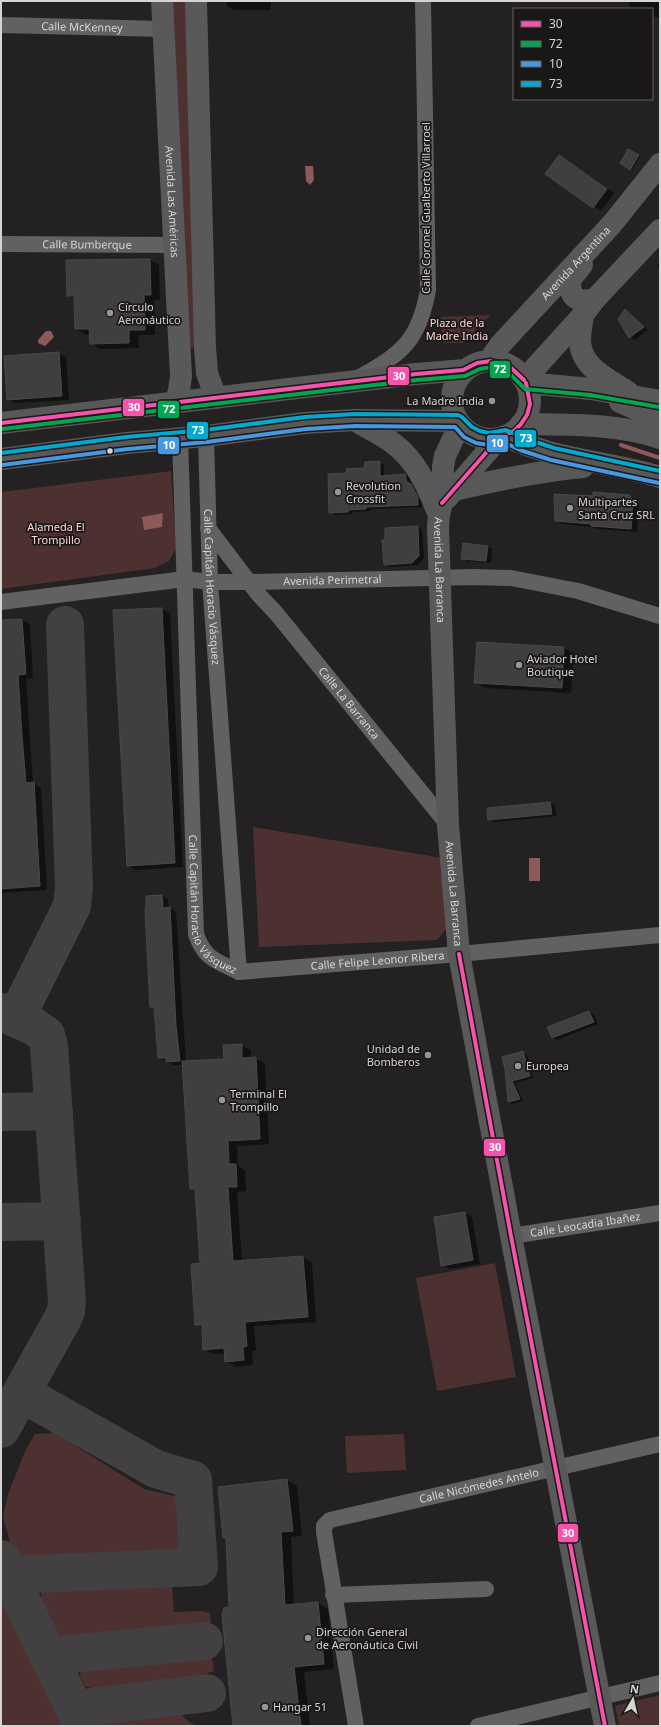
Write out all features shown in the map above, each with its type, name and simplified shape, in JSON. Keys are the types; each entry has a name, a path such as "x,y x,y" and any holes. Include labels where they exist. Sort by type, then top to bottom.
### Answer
{"main road":[{"path":"589,307 580,340 582,353 590,366 636,397"},
{"path":"1,423 416,374 465,370 476,364 489,361 500,362 511,367 525,381 529,393 530,404 527,415 508,433"},
{"path":"465,370 454,385 452,394 453,413 459,423 468,432 478,437 488,439 508,433 621,428 660,438"},
{"path":"525,381 591,389 660,401"},
{"path":"591,389 660,420"},
{"path":"1,459 206,436 305,423 355,420 459,423"},
{"path":"355,420 388,440 406,455 416,468 426,487 445,503 509,477 546,471 607,465"},
{"path":"508,433 522,444 552,454 660,477"}],"street":[{"name":"Avenida Las Américas","path":"162,1 181,376 176,402"},
{"path":"196,1 205,348 208,373 216,398"},
{"name":"Calle Coronel Gualberto Villarroel","path":"352,382 384,364 402,350 409,342 424,312 428,290 423,1"},
{"name":"Calle McKenney","path":"1,25 163,29"},
{"name":"Avenida Argentina","path":"489,361 500,345 612,224 660,164"},
{"path":"589,307 587,301 574,298 569,287 570,280 605,239 612,224"},
{"path":"525,381 589,307 660,230"},
{"name":"Calle Bumberque","path":"1,244 174,245"},
{"path":"179,347 182,353 192,358 202,353 205,348"},
{"name":"Avenida La Barranca","path":"459,423 445,456 443,467 445,503 438,528 448,825 459,954 510,1236 557,1469 605,1726"},
{"path":"445,503 508,433"},
{"name":"Calle Capitán Horacio Vásquez","path":"206,436 210,582 238,972"},
{"name":"Calle Capitán Horacio Vásquez","path":"180,438 196,934 200,945 208,957 238,972"},
{"name":"Calle La Barranca","path":"208,528 250,582 448,825"},
{"name":"Avenida Perimetral","path":"1,602 185,579 210,582 250,582 511,578 578,591 660,616"},
{"name":"Calle Felipe Leonor Ribera","path":"238,972 459,954 660,935"},
{"name":"Calle Leocadia Ibañez","path":"510,1236 660,1213"},
{"name":"Calle Nicómedes Antelo","path":"333,1595 324,1532 324,1526 330,1520 557,1469 660,1444"},
{"path":"356,1726 333,1595 486,1590"},
{"path":"478,1726 660,1683"}],"green space":[{"path":"170,1 192,1 202,347 183,348"},
{"name":"Plaza de la Madre India","path":"490,315 463,343 443,343 441,317"},
{"name":"Alameda El Trompillo","path":"171,471 176,548 169,561 155,568 1,589 1,492"},
{"path":"253,827 443,858 447,928 437,940 259,947"},
{"path":"495,1263 516,1377 437,1391 416,1278"},
{"path":"55,1433 144,1489 188,1499 192,1558 30,1563 14,1556 3,1517 8,1494 26,1449 35,1434"},
{"path":"404,1434 406,1470 347,1473 345,1436"},
{"path":"163,1578 172,1585 174,1612 201,1611 210,1613 211,1627 205,1633 69,1639 57,1636 40,1601 43,1585 52,1579"},
{"path":"1,1585 71,1726 1,1726"},
{"path":"189,1654 212,1657 214,1671 170,1686 104,1692 85,1686 80,1675 82,1665 89,1661"},
{"path":"660,1695 660,1726 619,1726 615,1706"},
{"path":"170,1703 189,1722 197,1726 103,1726 106,1710 121,1705"}],"shaded area":[{"path":"305,166 313,166 314,180 310,185 306,181"},
{"path":"46,331 51,331 54,337 45,346 38,343 38,340"},
{"path":"163,513 162,527 144,530 142,517"},
{"path":"529,858 540,858 540,881 529,881"}],"building":[{"path":"628,149 639,155 630,170 620,163"},
{"path":"559,155 607,189 593,208 545,174"},
{"name":"Círculo Aeronáutico","path":"150,259 151,295 144,295 145,330 129,330 129,343 90,344 89,329 75,329 74,296 67,296 66,260"},
{"path":"625,309 644,327 629,338 618,319"},
{"path":"59,352 62,396 7,400 4,356"},
{"path":"380,461 380,476 405,474 407,482 411,484 418,497 418,505 366,507 366,509 348,510 348,512 329,513 328,474 347,473 346,469 364,468 365,462"},
{"path":"593,492 629,495 633,501 631,529 591,526 591,524 555,521 554,494 593,496"},
{"path":"418,526 419,556 412,563 384,565 382,540 385,540 385,528"},
{"path":"463,543 488,546 486,561 461,559"},
{"path":"162,608 175,863 127,866 113,610"},
{"path":"22,619 26,674 18,675 22,736 26,783 34,782 40,886 1,889 1,620"},
{"name":"Aviador Hotel Boutique","path":"477,642 564,647 562,688 474,683"},
{"path":"550,802 552,814 488,820 487,808"},
{"path":"162,895 163,908 170,907 176,1025 180,1061 166,1062 166,1058 158,1058 154,1007 150,1007 145,909 146,896"},
{"path":"589,1011 594,1022 552,1038 547,1027"},
{"path":"242,1044 242,1058 256,1057 260,1139 228,1141 229,1164 236,1164 237,1187 228,1187 233,1261 303,1256 308,1317 245,1322 247,1346 243,1347 244,1360 225,1362 224,1348 203,1350 202,1325 195,1325 191,1264 200,1263 195,1189 190,1189 182,1061 224,1059 223,1045"},
{"name":"Europea","path":"523,1051 530,1076 512,1081 520,1099 508,1102 505,1069 502,1057"},
{"path":"465,1212 473,1260 441,1266 434,1217"},
{"path":"287,1479 293,1531 281,1532 285,1605 318,1602 324,1664 294,1667 301,1726 233,1726 222,1615 224,1608 229,1607 226,1538 223,1538 218,1487"}],"waterway":[{"path":"621,445 660,458"}],"taxiway":[{"path":"16,1018 72,906 74,887 65,625"},
{"path":"1,1012 33,1026 46,1035 49,1046 67,1301 66,1311 62,1320 1,1429"},
{"path":"1,1112 54,1111"},
{"path":"1,1222 62,1221"},
{"path":"10,1575 199,1567 193,1480 156,1469 21,1393"},
{"path":"1,1559 83,1726"},
{"path":"48,1656 204,1641"},
{"path":"75,1709 207,1693"}],"transit line":[{"name":"30","path":"1,423 416,374 463,370 477,363 491,361 509,366 524,380"},
{"name":"72","path":"2,429 417,380 465,376 480,369 492,367 508,372 525,389 590,395 659,407"},
{"name":"30","path":"442,503 499,438 514,431 521,424 527,415 530,404 526,383"},
{"name":"73","path":"1,453 305,417 355,414 458,415 472,427 480,431 489,433 506,430 554,448 660,471"},
{"name":"10","path":"2,465 128,449 207,442 306,429 355,426 455,427 464,437 476,443 489,445 504,442 520,450 551,460 659,483"},
{"name":"30","path":"459,954 511,1236 605,1726"}],"place":[{"name":"Círculo Aeronáutico","path":"110,313"},
{"name":"La Madre India","path":"492,401"},
{"name":"Revolution Crossfit","path":"338,492"},
{"name":"Multipartes Santa Cruz SRL","path":"570,508"},
{"name":"Aviador Hotel Boutique","path":"519,665"},
{"name":"Unidad de Bomberos","path":"428,1055"},
{"name":"Europea","path":"518,1066"},
{"name":"Terminal El Trompillo","path":"222,1100"},
{"name":"Dirección General de Aeronáutica Civil","path":"308,1638"},
{"name":"Hangar 51","path":"265,1707"}]}
